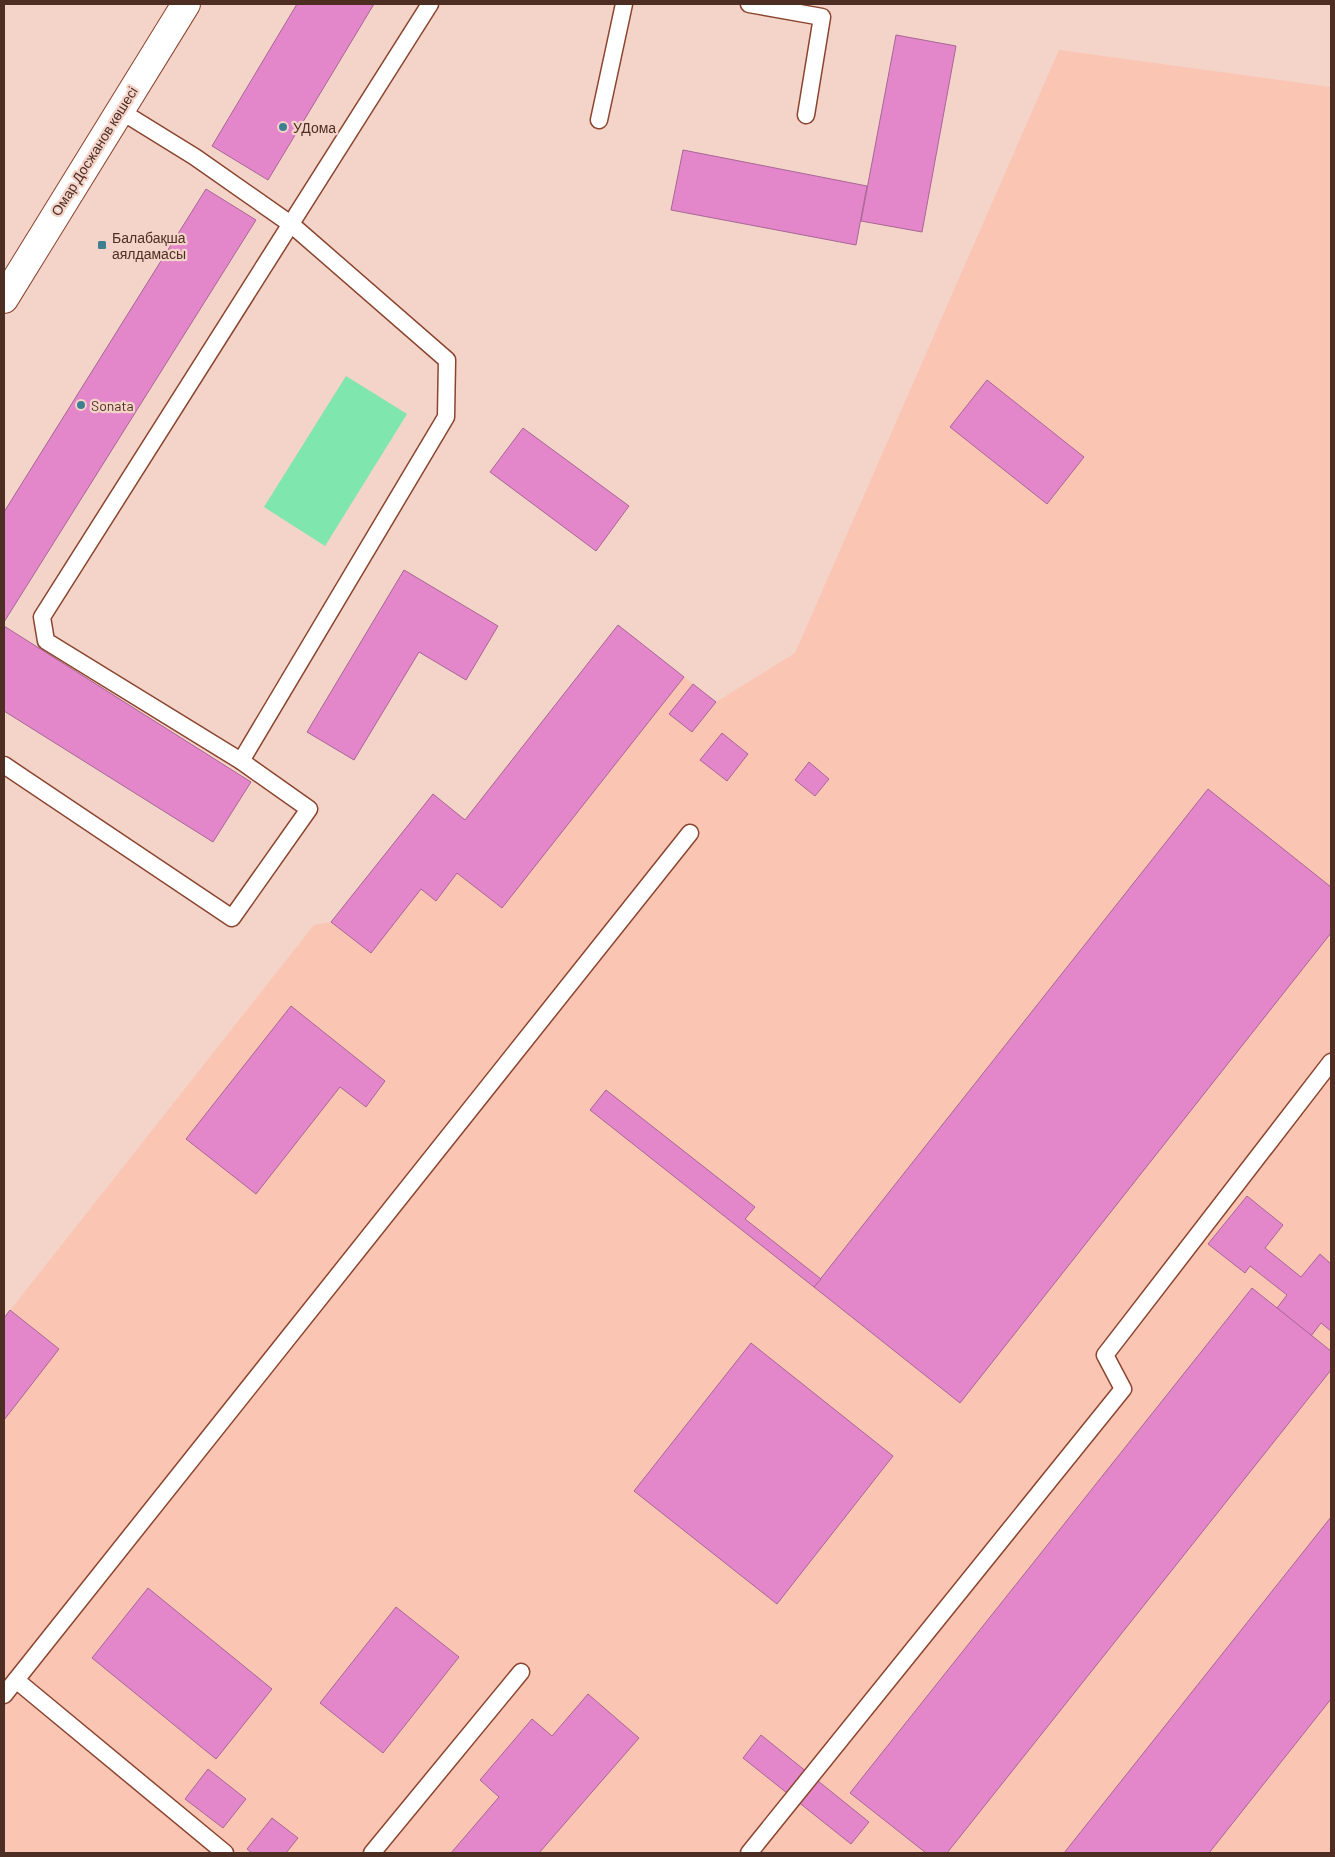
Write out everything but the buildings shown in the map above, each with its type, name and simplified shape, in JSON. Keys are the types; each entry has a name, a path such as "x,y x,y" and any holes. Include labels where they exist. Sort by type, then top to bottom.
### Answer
{"main road":[{"name":"Омар Досжанов көшесі","path":"4,298 186,4"}],"lane":[{"path":"4,765 232,918 309,808 241,761 46,641 42,617 292,225 430,4"},
{"path":"599,120 624,4"},
{"path":"749,4 822,18 806,115"},
{"path":"119,110 194,156 292,225 447,360 446,417 241,761"},
{"path":"4,1695 690,833"},
{"path":"749,1853 1123,1389 1105,1355 1331,1062"},
{"path":"372,1853 521,1672"},
{"path":"16,1680 225,1853"}],"shaded area":[{"path":"1059,50 1331,87 1331,1853 4,1853 4,1318 314,925 331,922 433,794 465,819 618,625 716,702 795,653"}],"green space":[{"path":"346,376 407,414 325,546 264,507"}],"place":[{"name":"УДома","path":"283,127"},
{"name":"Балабақша аялдамасы","path":"102,245"},
{"name":"Sonata","path":"81,405"}]}
